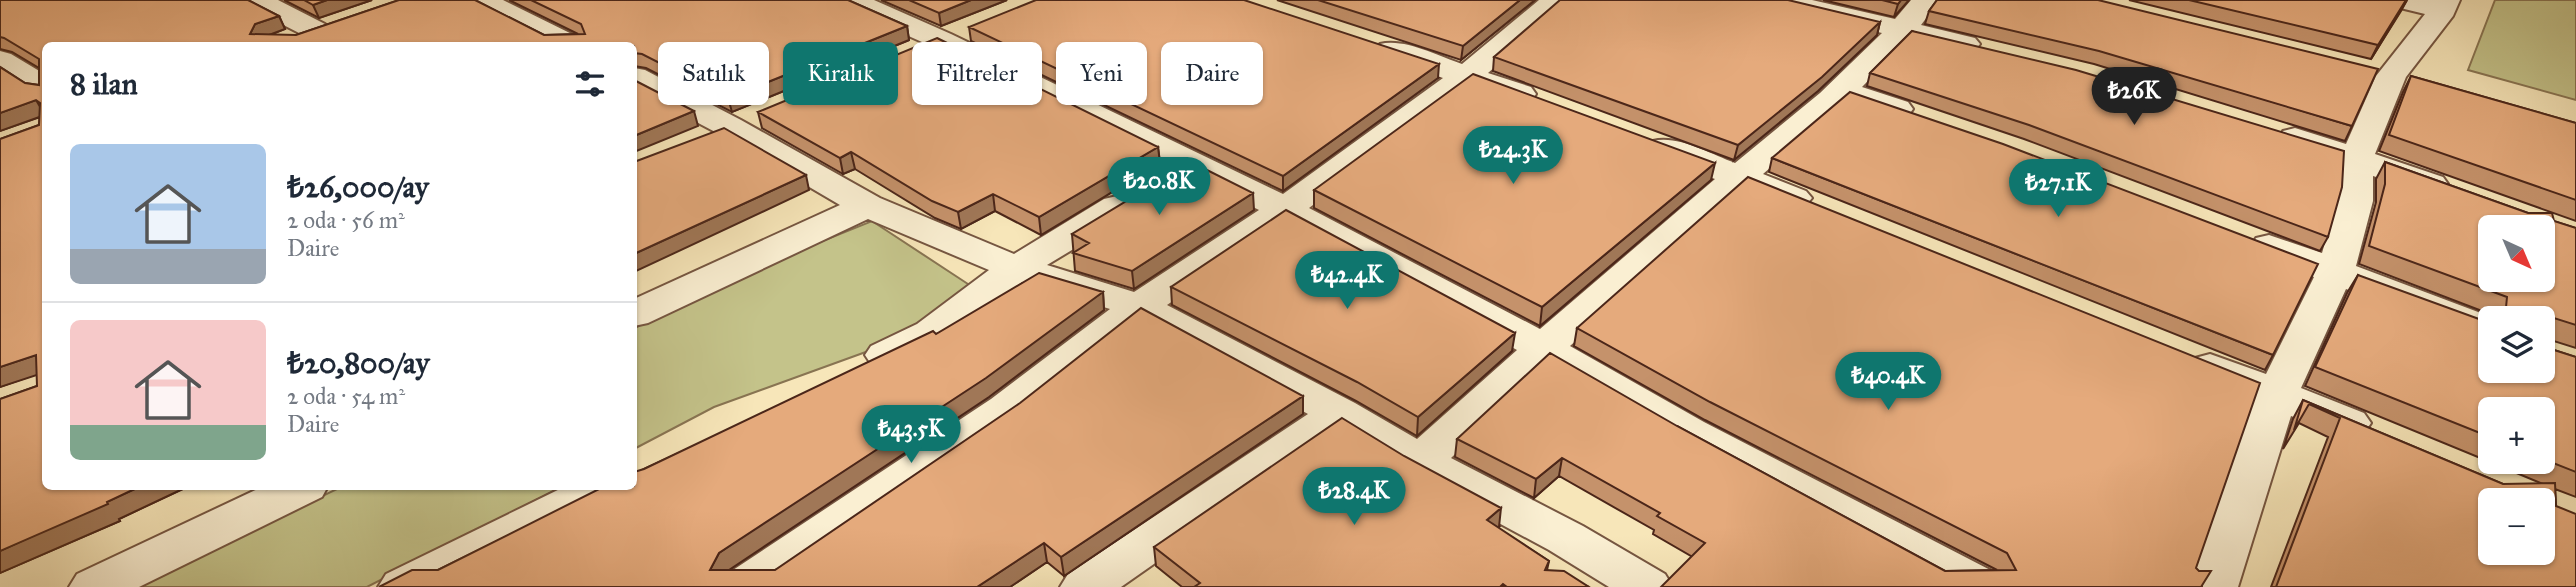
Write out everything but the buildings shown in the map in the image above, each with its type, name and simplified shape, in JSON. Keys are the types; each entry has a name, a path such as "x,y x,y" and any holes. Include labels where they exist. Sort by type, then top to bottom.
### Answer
{"street":[{"path":"256,0 328,26 283,42"},
{"path":"481,0 565,42"},
{"path":"851,0 941,40 1285,209 1542,347 1689,432 1981,587"},
{"path":"744,587 1006,409 1139,306 1285,209 1467,75 1556,0"},
{"path":"1776,0 1993,51"},
{"path":"1420,461 1542,347 1840,90 1905,29 1926,0"},
{"path":"2213,587 2277,393 2336,271 2355,201 2357,158 2391,76 2444,5 2402,0"},
{"path":"903,56 977,25"},
{"path":"1365,41 1558,108"},
{"path":"0,60 42,86"},
{"path":"637,79 730,127 867,206 1016,268 1139,306 1566,538 1584,573 1648,587"},
{"path":"1840,90 1932,121"},
{"path":"694,142 767,112"},
{"path":"2261,128 2357,158 2460,195"},
{"path":"1636,137 1828,212"},
{"path":"857,368 931,333 1016,268 1192,162"},
{"path":"637,313 867,206"},
{"path":"2245,236 2478,326"},
{"path":"2174,352 2379,436"},
{"path":"1085,587 1340,413"},
{"path":"94,587 298,490"},
{"path":"403,587 599,490"}],"shaded area":[{"path":"2495,0 2576,0 2576,100 2468,70"},
{"path":"872,221 971,286 933,317 874,349 714,407 637,447 637,327 689,295"},
{"path":"335,490 555,490 367,587 134,587"}]}
